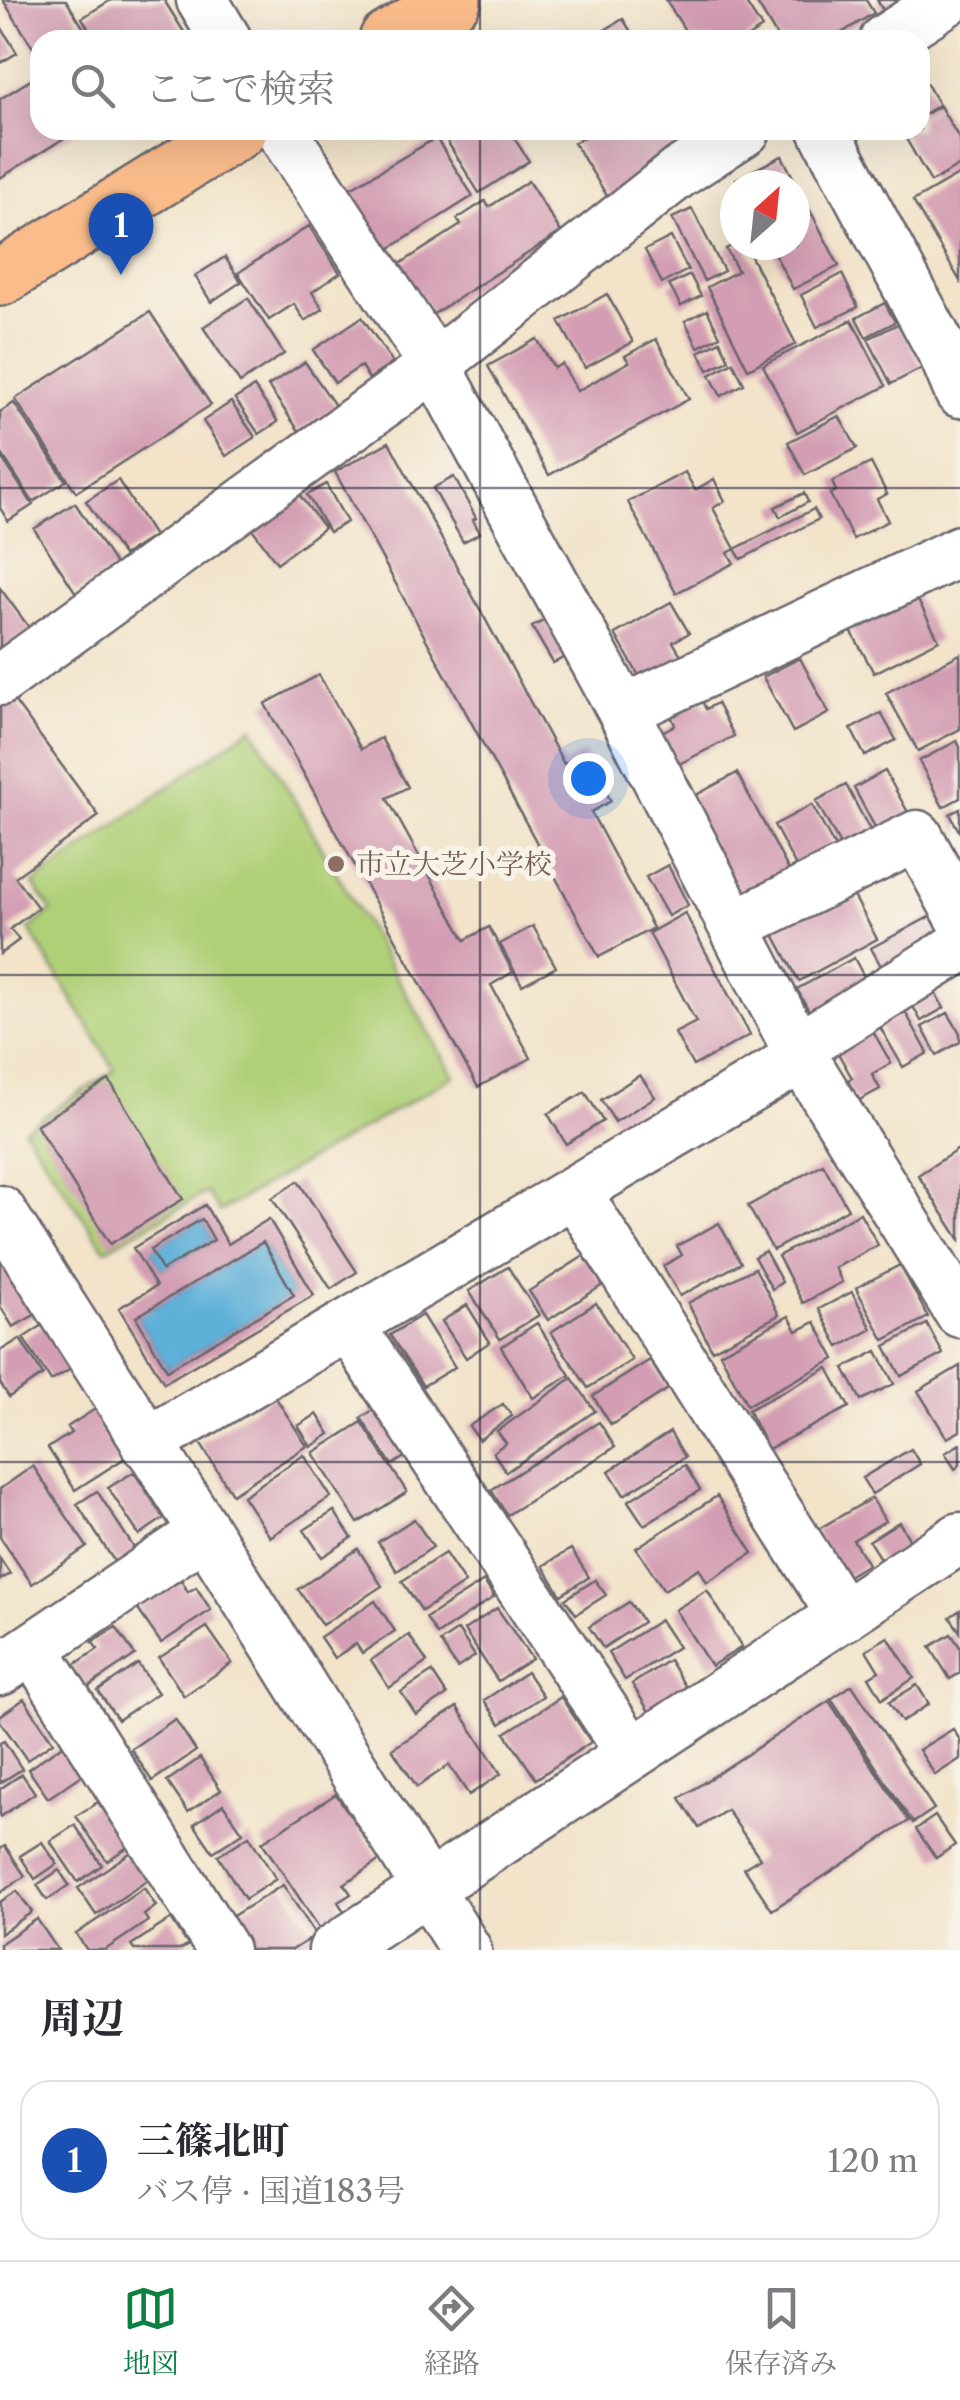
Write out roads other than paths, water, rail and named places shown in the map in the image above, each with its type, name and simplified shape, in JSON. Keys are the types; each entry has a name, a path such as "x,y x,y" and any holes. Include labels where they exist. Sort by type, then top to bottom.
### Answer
{"highway":[{"path":"404,30 454,0"},
{"path":"0,278 223,140"}],"street":[{"path":"202,0 220,30"},
{"path":"901,30 948,0"},
{"path":"288,140 435,364 622,711 800,1054 960,1312"},
{"path":"0,680 435,364 677,174 730,140"},
{"path":"830,140 955,365"},
{"path":"622,711 960,551"},
{"path":"734,926 917,836 960,915"},
{"path":"146,1444 778,1071 820,1035 960,946"},
{"path":"574,1192 842,1616"},
{"path":"0,1211 466,1950"},
{"path":"349,1326 632,1754"},
{"path":"205,1532 17,1659 222,1950"},
{"path":"334,1950 960,1538"}],"water":[{"path":"202,1219 214,1240 162,1270 150,1250"},
{"path":"263,1242 294,1295 167,1370 136,1317"}],"place":[{"name":"三篠北町","path":"121,275"},
{"name":"市立大芝小学校","path":"336,864"}]}
